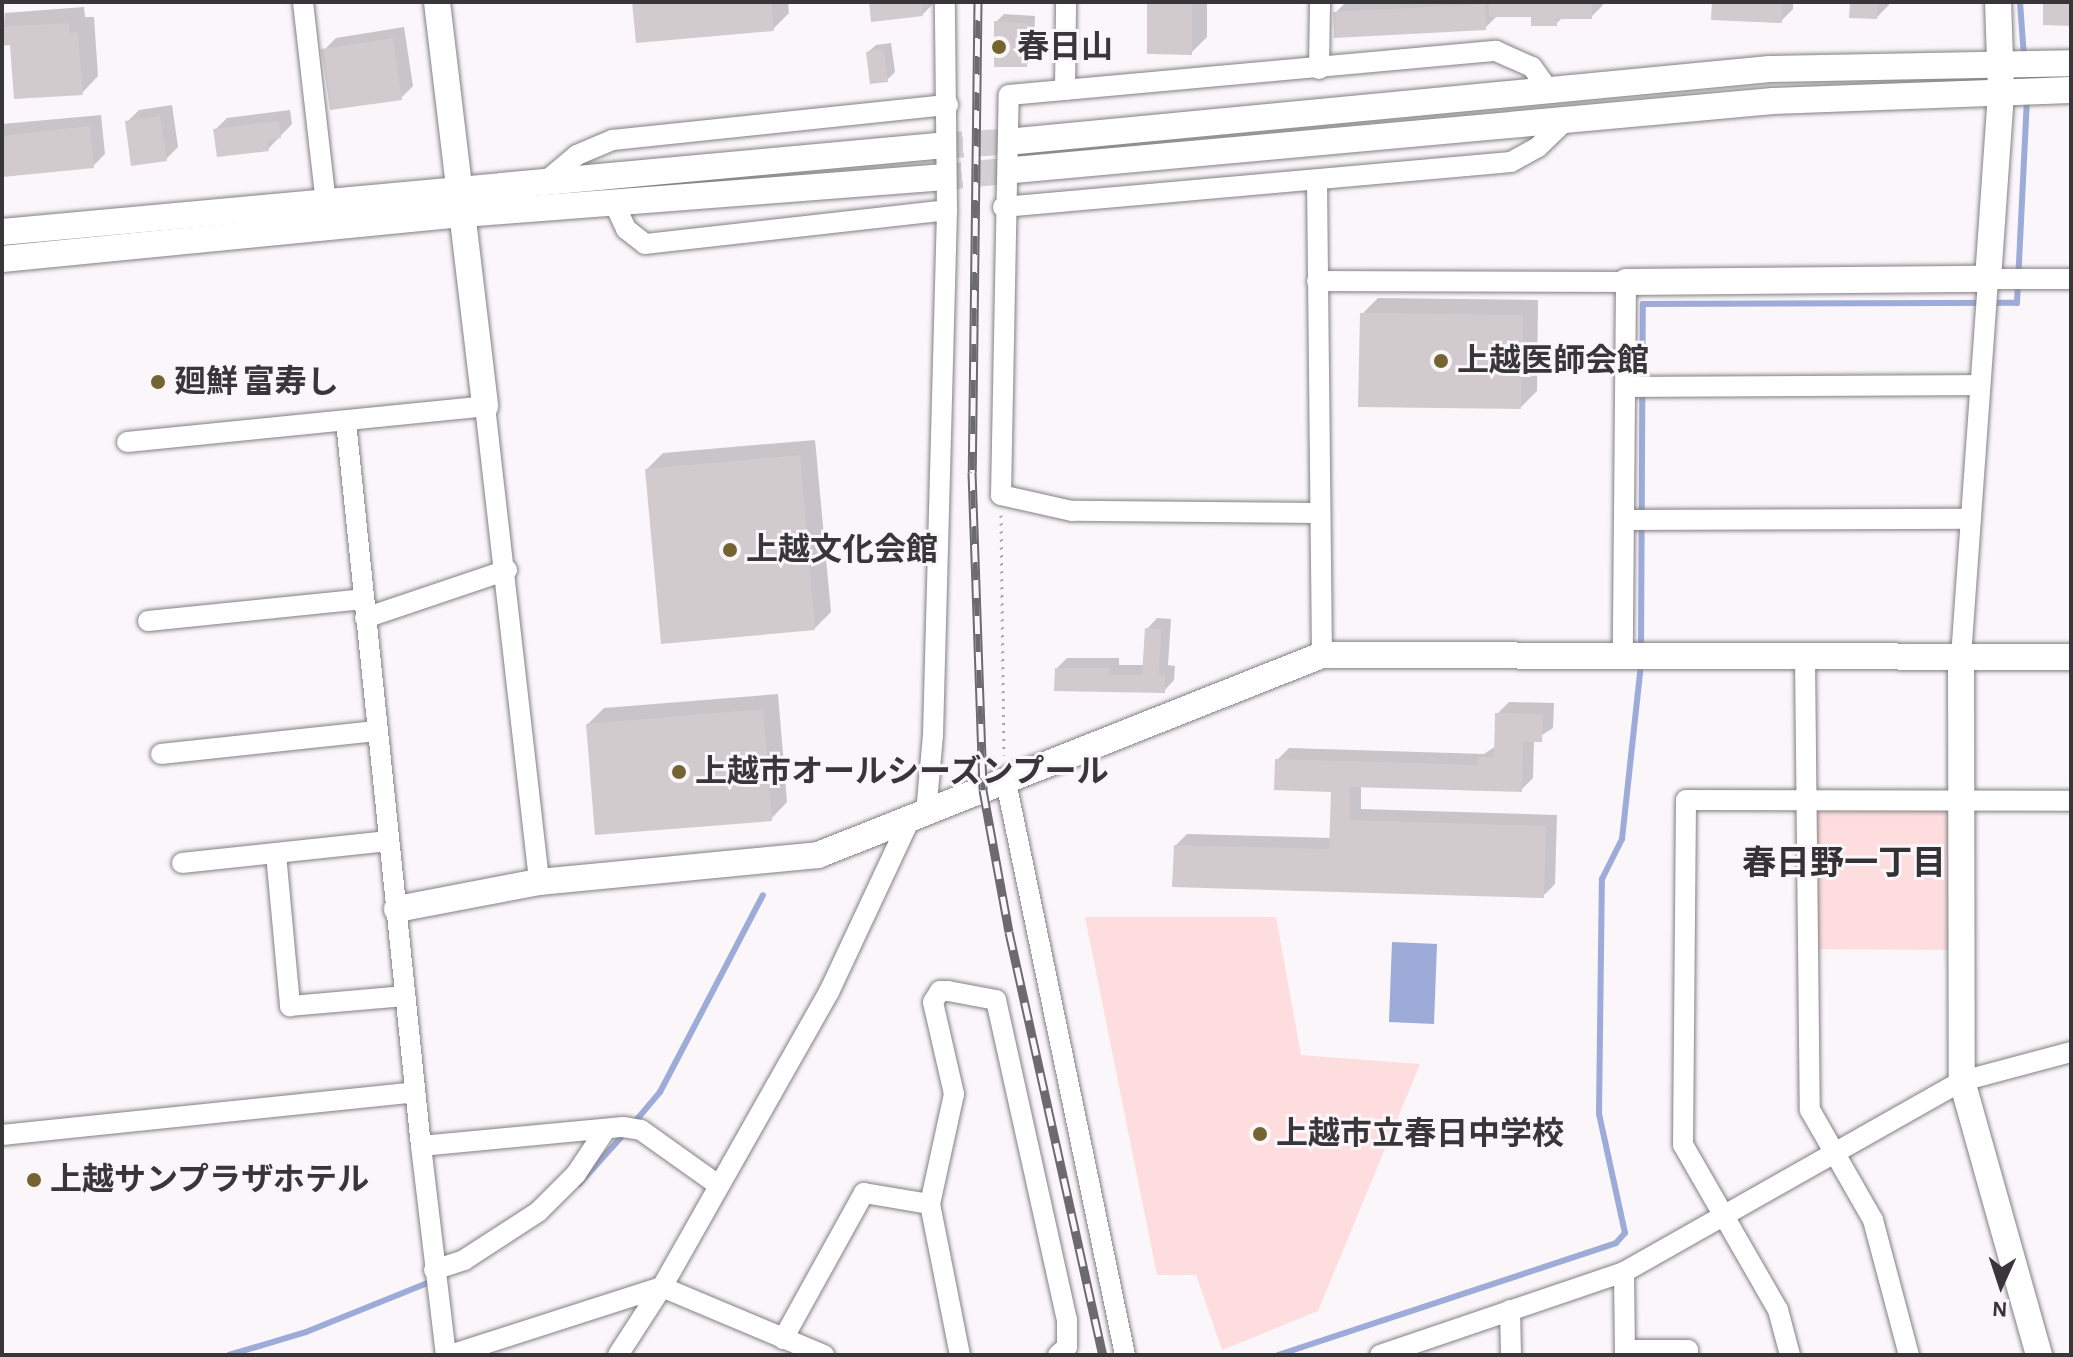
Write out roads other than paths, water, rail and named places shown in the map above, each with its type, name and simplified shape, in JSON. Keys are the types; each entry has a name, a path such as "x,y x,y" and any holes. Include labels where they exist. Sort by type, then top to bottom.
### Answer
{"street":[{"path":"303,2 326,204"},
{"path":"437,2 507,570 539,882"},
{"path":"618,1355 662,1287 829,992 917,818 933,735 947,210 945,2"},
{"path":"1065,90 1066,2"},
{"path":"1319,69 1320,2"},
{"path":"1998,2 2001,91 1961,657 1962,1081 2039,1355"},
{"path":"1318,513 1072,511 1001,495 1003,207 1009,95 1496,51 1532,67 1547,88"},
{"path":"1017,141 1770,69 2071,63"},
{"path":"1014,170 1773,101 2071,90"},
{"path":"545,182 585,150 613,140 948,105"},
{"path":"1003,207 1511,162 1538,147 1567,119"},
{"path":"2,259 462,202 545,182 937,146"},
{"path":"2,232 326,204 614,203 936,178"},
{"path":"1317,180 1318,513 1322,655"},
{"path":"614,203 626,229 645,244 947,210"},
{"path":"1317,281 2071,279"},
{"path":"1623,654 1629,387 1626,282"},
{"path":"1629,387 1980,385"},
{"path":"127,442 485,406"},
{"path":"346,422 404,996 434,1270 448,1355 662,1287 783,1339 801,1351 824,1355"},
{"path":"1627,520 1971,519"},
{"path":"148,621 364,608 507,570"},
{"path":"397,909 539,882 818,855 1322,655 2071,657"},
{"path":"1805,657 1810,1110 1873,1220 1909,1355"},
{"path":"161,754 378,731"},
{"path":"1006,782 1125,1355"},
{"path":"1790,1355 1778,1310 1683,1145 1686,800 2071,801"},
{"path":"182,863 388,841"},
{"path":"276,854 290,1006 404,996"},
{"path":"960,1355 930,1204 954,1094 933,1002 940,991 996,1000 1067,1319 1067,1347 1058,1355"},
{"path":"1390,1353 1624,1272 1962,1081 2071,1052"},
{"path":"2,1135 415,1092"},
{"path":"421,1146 606,1129 641,1130 718,1185"},
{"path":"434,1270 464,1260 538,1212 576,1174 606,1129"},
{"path":"783,1339 864,1193 930,1204"},
{"path":"1624,1272 1625,1352 1688,1350 1688,1355"},
{"path":"1510,1310 1511,1355"}],"water":[{"path":"1392,942 1437,944 1434,1024 1389,1022"}],"waterway":[{"path":"2020,2 2024,58"},
{"path":"1641,648 1643,304 2017,303 2027,97"},
{"path":"1278,1355 1616,1243 1625,1233 1599,1114 1602,879 1622,839 1641,663"},
{"path":"633,1124 660,1092 763,895"},
{"path":"579,1184 625,1133"},
{"path":"229,1355 306,1332 435,1280"}],"tunnel":[{"path":"937,146 1017,141"},
{"path":"936,178 1014,170"}],"railway":[{"path":"978,2 972,472 983,790 1009,932 1103,1355"}],"place":[{"name":"春日山","path":"999,47"},
{"name":"上越医師会館","path":"1441,361"},
{"name":"廻鮮 富寿し","path":"158,382"},
{"name":"上越文化会館","path":"730,550"},
{"name":"上越市オールシーズンプール","path":"679,772"},
{"name":"上越市立春日中学校","path":"1260,1134"},
{"name":"上越サンプラザホテル","path":"34,1180"}],"district":[{"name":"春日野一丁目","path":"1844,865"}]}
